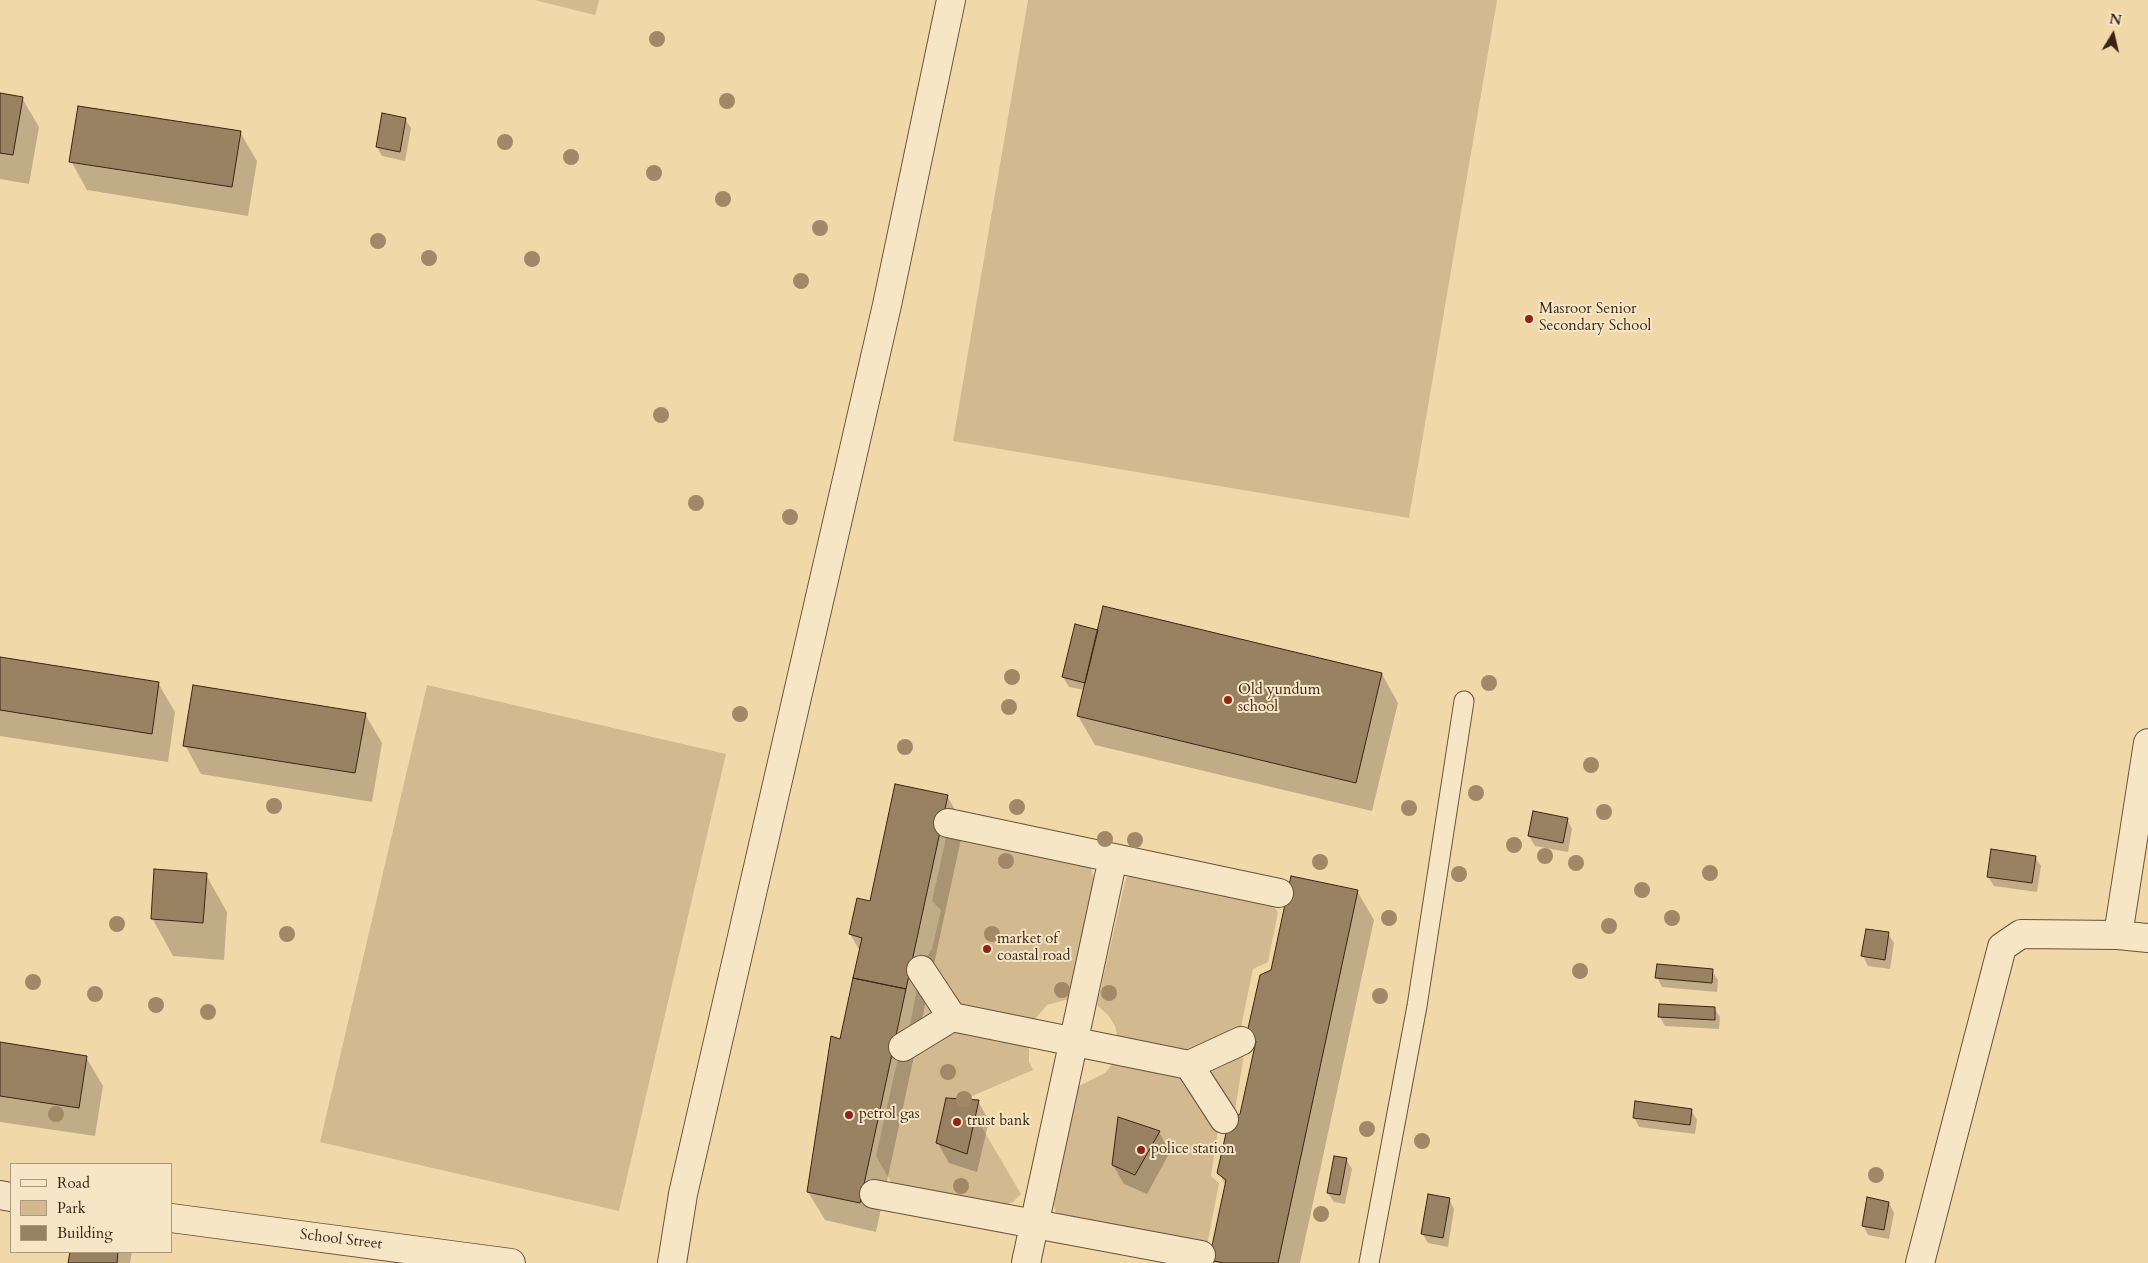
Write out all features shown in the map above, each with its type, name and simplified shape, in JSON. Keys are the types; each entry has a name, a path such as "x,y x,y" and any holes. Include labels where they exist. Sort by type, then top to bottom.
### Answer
{"street":[{"path":"672,1263 683,1194 887,305 952,0"},
{"path":"2118,936 2148,743"},
{"path":"948,824 1279,892"},
{"path":"1027,1261 1113,858"},
{"path":"1920,1263 2002,947 2021,934 2148,938"},
{"path":"921,970 952,1017"},
{"path":"903,1047 952,1017 1188,1065 1241,1041"},
{"path":"1188,1065 1224,1119"},
{"path":"874,1194 1201,1255"},
{"name":"School Street","path":"172,1218 403,1256 511,1263"}],"lane":[{"path":"1368,1263 1417,1006 1464,701"}],"green space":[{"path":"535,0 599,0 595,15"},
{"path":"1028,0 1497,0 1409,518 953,441"},
{"path":"427,685 726,754 619,1211 320,1142"},
{"path":"947,833 1081,861 1091,868 1095,884 1069,999 1047,1005 1035,1019 962,1007 925,959 932,949 941,910 932,901"},
{"path":"1129,873 1270,902 1278,912 1268,962 1253,969 1240,1032 1191,1056 1118,1040 1115,1026 1109,1016 1097,1005 1125,882"},
{"path":"919,978 945,1013 908,1034 914,1004"},
{"path":"955,1029 1029,1043 1029,1062 1033,1070 965,1099 1021,1194 1013,1202 1003,1206 892,1184 876,1156 897,1062"},
{"path":"1245,1048 1235,1110 1226,1116 1202,1067"},
{"path":"1113,1063 1189,1079 1218,1130 1211,1176 1219,1183 1207,1245 1056,1213 1052,1199 1077,1087 1105,1073"}],"building":[{"path":"0,93 23,97 13,155 0,153"},
{"path":"78,106 241,131 232,187 69,162"},
{"path":"382,113 406,118 400,152 376,147"},
{"name":"Old yundum school","path":"1103,606 1382,673 1356,783 1077,716"},
{"path":"1075,624 1098,630 1085,683 1062,677"},
{"path":"0,657 159,682 152,734 0,710"},
{"path":"193,685 366,713 355,773 183,746"},
{"path":"895,784 948,795 906,989 853,978 862,938 849,934 857,898 870,901"},
{"path":"1533,811 1568,818 1563,843 1528,836"},
{"path":"1991,849 2036,856 2032,883 1987,877"},
{"path":"154,869 207,873 203,923 151,919"},
{"path":"1291,876 1358,890 1278,1263 1224,1263 1209,1260 1226,1180 1217,1173 1229,1120 1240,1114 1256,1041 1247,1033 1260,975 1271,970"},
{"path":"1866,929 1889,932 1885,960 1861,956"},
{"path":"1657,964 1713,969 1712,983 1655,978"},
{"name":"petrol gas","path":"853,978 906,989 860,1203 807,1192 831,1036 840,1039"},
{"path":"1659,1004 1715,1007 1715,1020 1658,1017"},
{"path":"0,1042 87,1056 79,1108 0,1096"},
{"name":"trust bank","path":"946,1098 979,1100 967,1154 936,1143"},
{"path":"1635,1101 1692,1109 1690,1125 1633,1118"},
{"path":"1118,1117 1160,1131 1135,1175 1112,1165"},
{"path":"1334,1156 1347,1158 1340,1195 1327,1193"},
{"path":"1428,1194 1450,1198 1443,1238 1421,1234"},
{"path":"1867,1197 1889,1202 1884,1230 1862,1226"},
{"path":"70,1253 118,1253 117,1263 68,1263"}],"place":[{"name":"Masroor Senior Secondary School","path":"1529,319"},
{"name":"Old yundum school","path":"1228,700"},
{"name":"market of coastal road","path":"987,949"},
{"name":"petrol gas","path":"849,1115"},
{"name":"trust bank","path":"957,1122"},
{"name":"police station","path":"1141,1150"}]}
